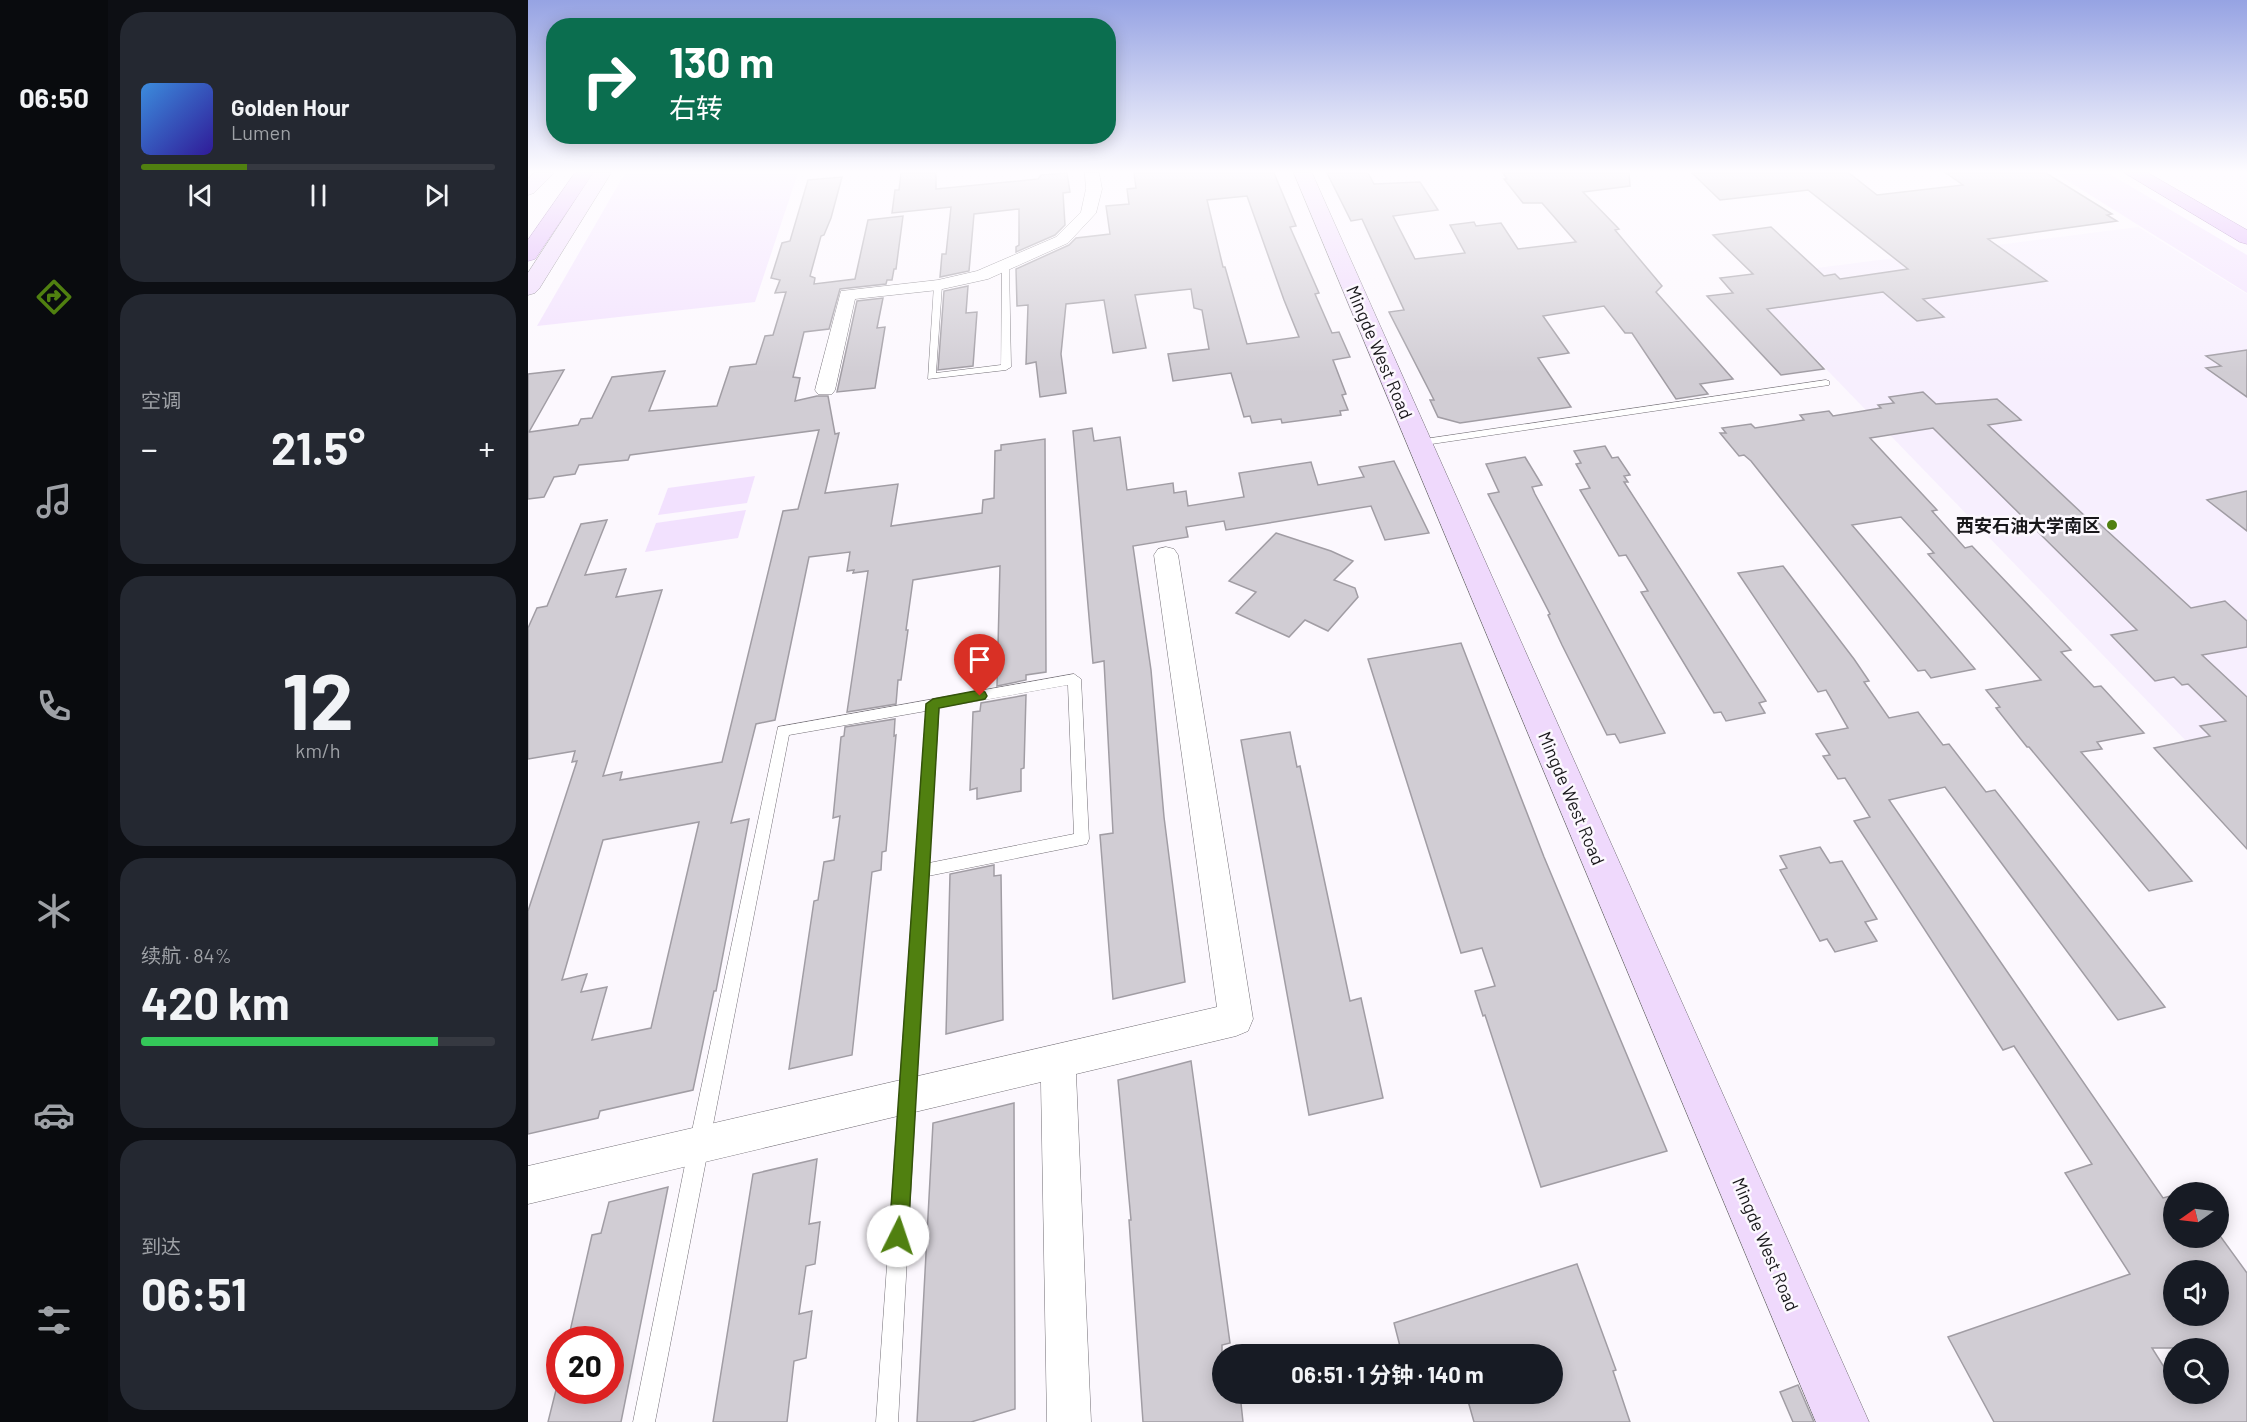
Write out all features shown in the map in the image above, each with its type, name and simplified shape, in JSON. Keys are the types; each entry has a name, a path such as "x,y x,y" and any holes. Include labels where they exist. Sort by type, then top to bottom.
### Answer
{"main road":[{"path":"528,255 538,239"}],"street":[{"path":"528,289 560,239"},
{"path":"825,390 847,295 938,285 982,275 1063,239"},
{"name":"Mingde West Road","path":"1331,239 1843,1422"},
{"path":"528,1185 1236,1019 1166,555"},
{"path":"1058,1061 1069,1422"}],"lane":[{"path":"938,285 931,377 1006,368 1005,265"},
{"path":"1419,443 1826,383"},
{"path":"644,1422 783,730 1074,679 1082,839 921,871"},
{"path":"887,1422 933,704"}],"shaded area":[{"path":"587,239 776,239 755,302 537,326"},
{"name":"西安石油大学南区","path":"2041,239 2158,239 2247,294 2247,804 1738,278"},
{"path":"2161,239 2220,239 2247,255 2247,293"},
{"path":"755,476 747,503 658,515 668,488"},
{"path":"746,510 738,538 645,552 656,523"}],"building":[{"path":"820,239 810,276 815,278 814,284 855,279 864,239 900,239 896,269 894,269 892,280 887,280 886,284 840,289 829,329 804,332 793,377 800,378 795,401 828,396 835,434 839,433 825,493 898,484 891,526 982,513 983,500 994,498 995,451 1001,450 1001,445 1045,439 1046,672 1026,675 1026,680 997,686 1000,566 913,580 906,630 908,630 901,680 898,680 896,704 847,712 868,571 853,573 854,570 847,571 850,552 809,557 775,720 756,724 731,823 749,819 716,991 714,991 693,1090 600,1111 598,1118 528,1134 528,911 577,761 572,762 575,751 528,759 528,628 537,608 547,606 581,524 607,520 585,575 626,569 616,597 662,590 603,776 622,772 620,780 722,762 783,511 798,509 819,430 630,455 628,460 579,465 575,474 554,477 544,497 528,499 528,374 564,370 529,432 578,425 581,419 592,418 612,377 665,371 649,411 717,406 730,367 756,364 765,336 773,335 786,292 775,293 780,280 771,278 782,243","holes":["699,822 651,1028 592,1040 607,987 581,992 587,974 562,980 603,840"]},
{"path":"948,239 972,239 969,271 940,277 942,254 946,254"},
{"path":"1019,239 1045,239 1016,252 1016,247 1019,245"},
{"path":"1075,239 1216,239 1247,344 1299,337 1262,239 1295,239 1319,293 1315,294 1332,333 1339,332 1350,357 1333,360 1346,394 1342,395 1348,410 1340,411 1341,415 1282,423 1281,419 1252,423 1250,416 1244,417 1231,373 1173,381 1168,354 1209,349 1202,310 1194,308 1191,289 1135,295 1146,348 1113,353 1104,300 1066,304 1061,354 1066,393 1040,397 1036,362 1026,364 1028,305 1017,306 1016,269 1069,245"},
{"path":"1371,239 1405,239 1415,259 1465,253 1458,239 1512,239 1518,249 1576,242 1574,239 1623,239 1662,286 1656,292 1733,379 1700,384 1708,394 1676,399 1632,333 1625,333 1604,306 1543,316 1569,353 1538,358 1571,407 1460,423 1438,417 1430,400 1434,400 1389,312 1404,310"},
{"path":"1717,239 1784,239 1824,276 1835,274 1840,279 1908,269 1870,239 1989,239 2047,281 1923,299 1944,317 1917,321 1883,292 1767,309 1824,369 1781,375 1707,296 1733,293 1720,278 1753,274"},
{"path":"968,286 966,313 977,312 973,366 938,370 944,291"},
{"path":"883,298 877,328 885,327 875,388 837,392 857,301"},
{"path":"2247,350 2247,397 2206,368 2221,366 2206,356"},
{"path":"1923,392 1936,404 1997,399 2021,420 1988,425 2086,517 2091,516 2191,608 2225,601 2247,621 2247,647 2202,655 2247,697 2247,849 2154,748 2210,736 2200,726 2226,721 2188,684 2182,685 2174,677 2155,681 2111,635 2137,630 1933,428 1870,438 1937,510 1932,511 1965,548 1972,546 2071,650 2061,652 2094,687 2101,686 2144,733 2097,742 2102,749 2081,752 2192,881 2149,891 2027,747 1996,708 2000,707 1986,690 2041,680 1928,554 1934,553 1901,517 1852,525 1975,669 1931,678 1925,670 1918,671 1751,461 1744,455 1739,456 1720,433 1726,433 1722,428 1751,424 1755,428 1804,420 1800,415 1829,411 1833,416 1881,408 1878,405 1894,403 1889,397"},
{"path":"1092,428 1094,441 1120,437 1127,490 1173,483 1174,493 1186,491 1188,506 1244,497 1239,473 1311,462 1318,485 1364,477 1359,467 1394,461 1429,533 1385,540 1371,506 1226,530 1224,521 1186,527 1188,537 1133,546 1151,670 1164,817 1185,982 1113,999 1100,835 1113,833 1104,661 1093,663 1073,431"},
{"path":"1605,446 1612,458 1618,457 1630,475 1624,476 1628,482 1624,482 1766,701 1759,703 1765,713 1726,721 1721,712 1714,713 1641,592 1648,591 1626,555 1619,556 1580,490 1590,488 1576,464 1581,463 1574,451"},
{"path":"1525,457 1542,485 1532,487 1535,494 1665,733 1620,743 1615,734 1607,735 1562,645 1548,615 1550,614 1488,494 1499,492 1486,464"},
{"path":"2247,491 2247,531 2207,500"},
{"path":"1276,533 1331,551 1353,561 1334,580 1355,588 1358,597 1328,631 1305,620 1289,637 1236,613 1256,592 1229,581"},
{"path":"1783,566 1854,659 1869,681 1864,682 1889,718 1918,712 1943,745 1949,744 1986,792 1995,790 2165,1007 2118,1020 1945,787 1889,800 2163,1198 2163,1248 2229,1248 2247,1273 2247,1422 1994,1422 1948,1337 2130,1274 2065,1173 2092,1164 2014,1046 2003,1050 1854,821 1870,817 1845,778 1838,779 1823,756 1830,755 1816,734 1848,728 1826,690 1818,692 1738,573"},
{"path":"1461,643 1544,857 1667,1151 1541,1187 1485,1015 1483,1016 1475,991 1495,986 1482,948 1461,953 1368,659"},
{"path":"1026,695 1021,791 977,799 977,788 970,790 973,712 980,711 981,703"},
{"path":"895,719 894,736 896,735 886,851 882,852 881,870 872,872 852,1055 789,1069 814,901 818,900 824,862 834,860 840,816 833,818 841,737 844,736 845,727"},
{"path":"1290,732 1297,767 1300,766 1350,1001 1361,998 1383,1098 1309,1115 1241,740"},
{"path":"1820,847 1830,863 1842,861 1877,919 1865,922 1877,941 1835,952 1827,939 1820,941 1780,870 1787,868 1780,856"},
{"path":"994,865 994,876 1001,875 1003,1020 946,1034 950,874"},
{"path":"1191,1061 1230,1343 1212,1344 1212,1404 1241,1404 1243,1422 1143,1422 1129,1220 1131,1220 1118,1080"},
{"path":"1014,1103 1015,1409 971,1422 917,1422 933,1123"},
{"path":"817,1159 809,1224 820,1222 815,1264 806,1266 799,1314 812,1311 806,1358 794,1361 787,1422 713,1422 753,1174"},
{"path":"668,1187 621,1422 548,1422 552,1404 624,1404 624,1326 571,1326 592,1235 601,1233 609,1202"},
{"path":"1577,1264 1616,1370 1613,1371 1630,1422 1474,1422 1469,1404 1563,1404 1563,1344 1399,1344 1394,1323"},
{"path":"1798,1385 1814,1422 1793,1422 1780,1392"}],"place":[{"name":"西安石油大学南区","path":"2112,525"}],"route":[{"path":"898,1236 933,704 980,696"}]}
